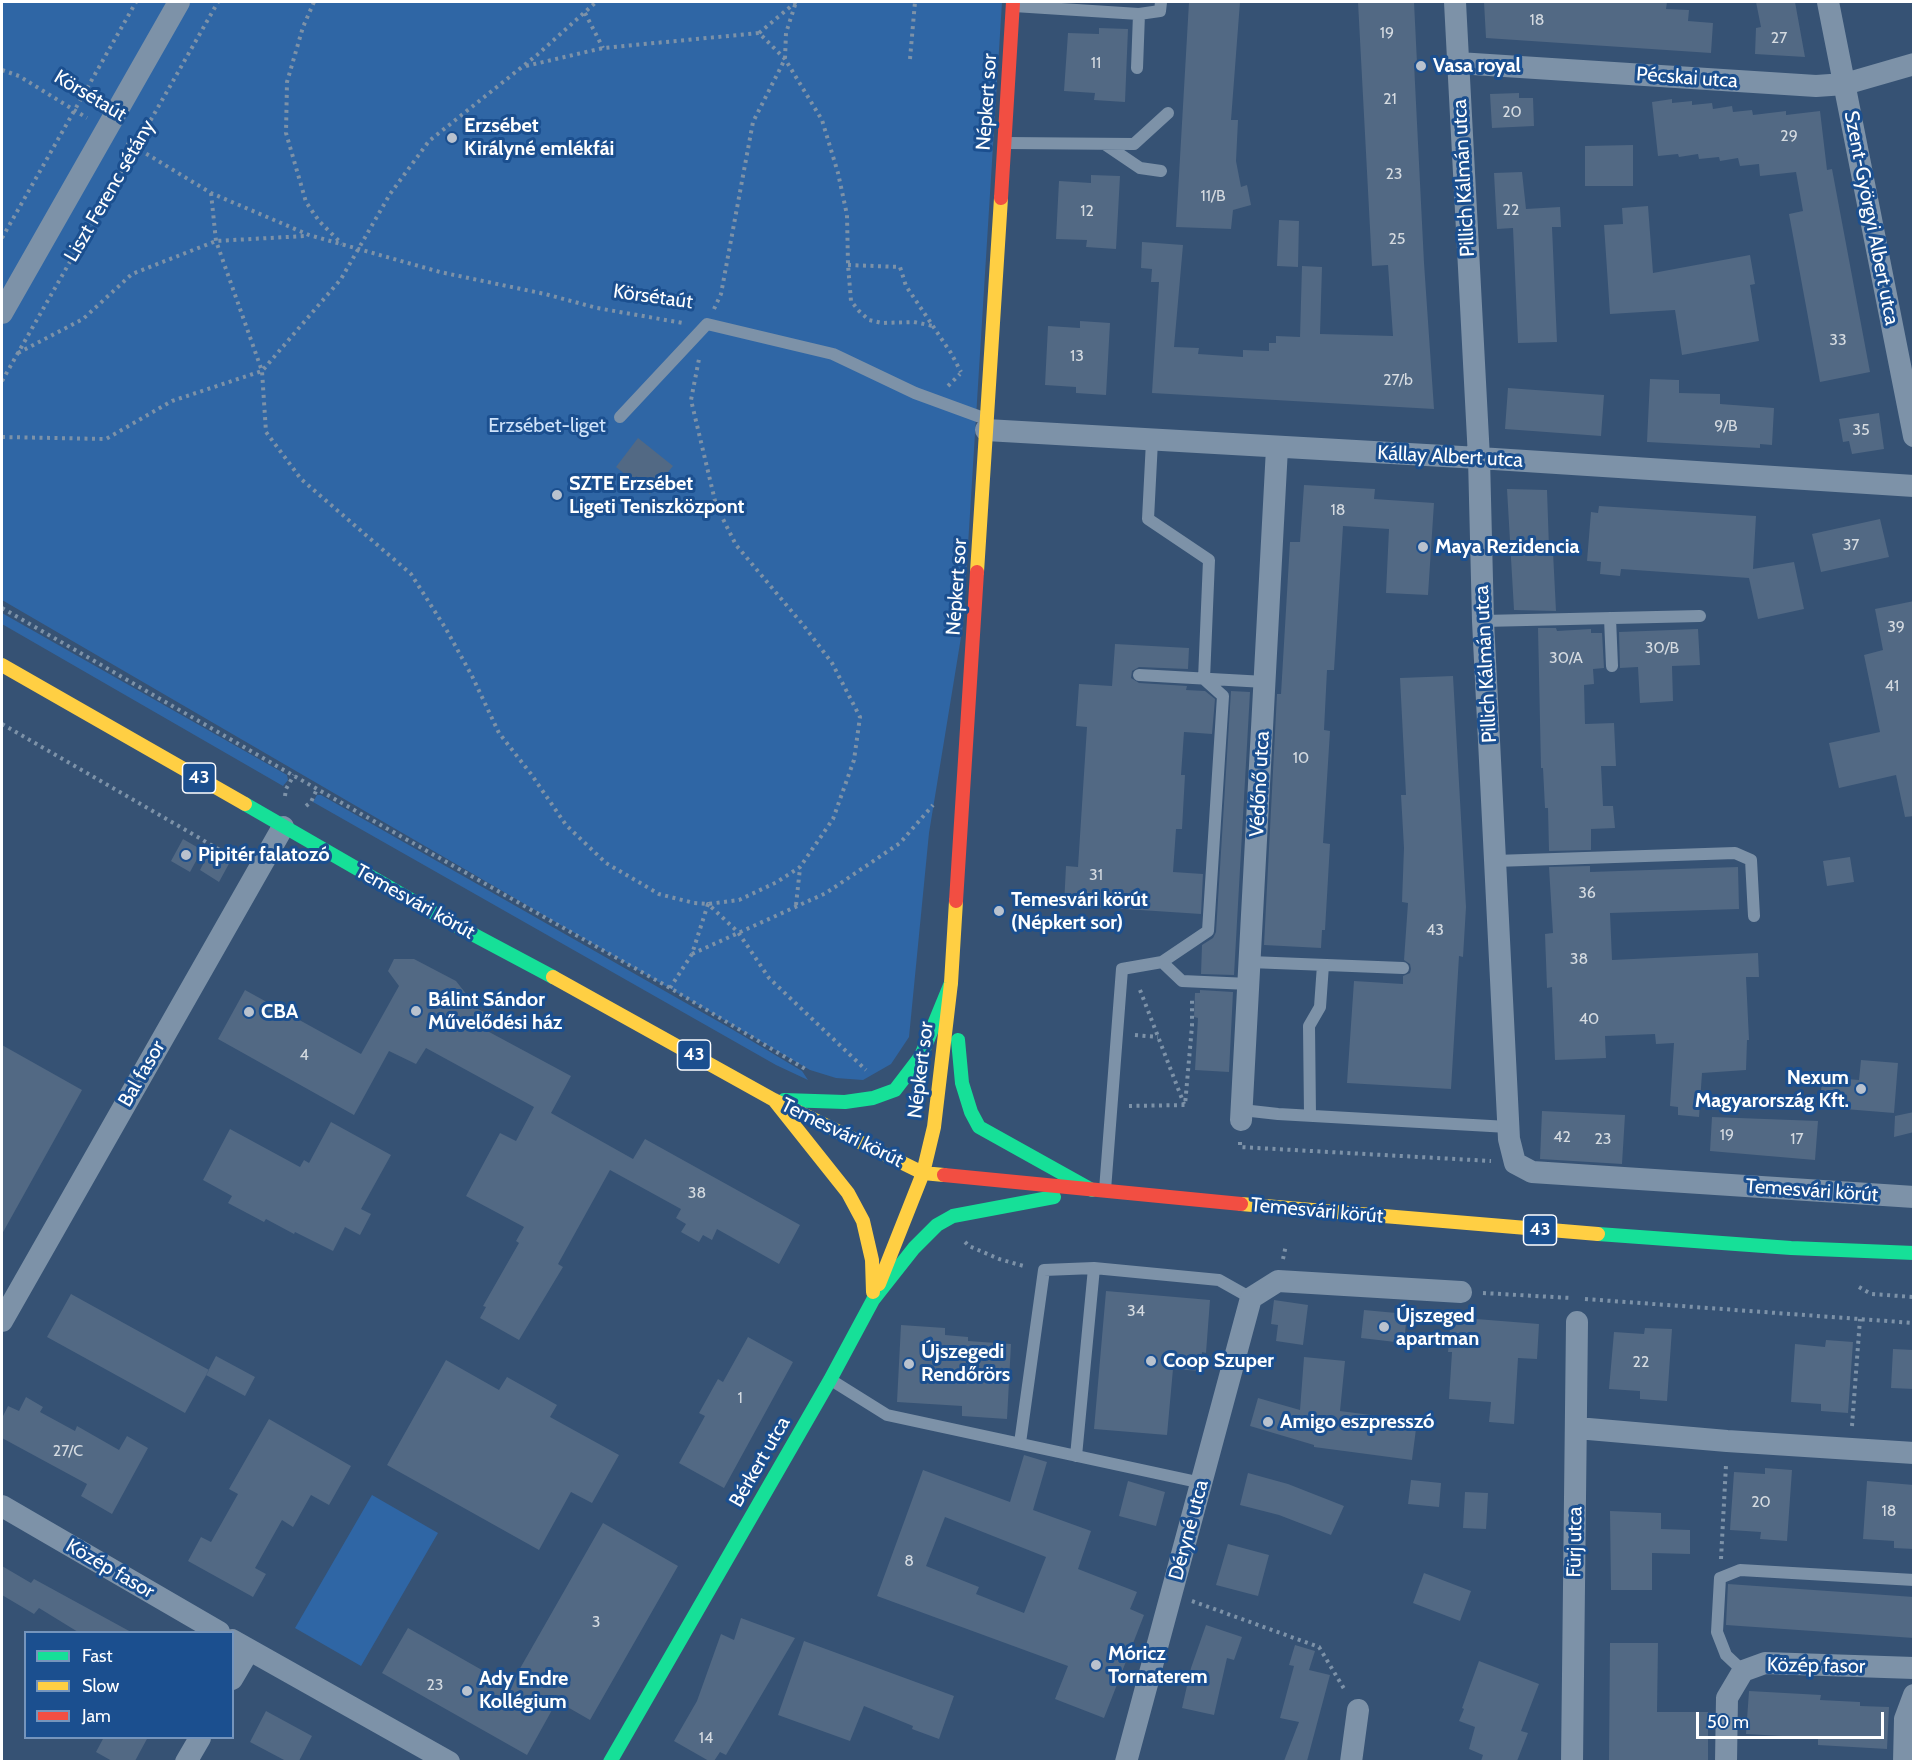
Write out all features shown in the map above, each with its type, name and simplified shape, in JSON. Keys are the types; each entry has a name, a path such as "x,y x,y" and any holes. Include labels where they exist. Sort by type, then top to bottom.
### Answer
{"main road":[{"name":"Népkert sor","path":"923,1173 934,1127 951,983 1013,3"},
{"name":"Temesvári körút","path":"2,665 446,920 615,1010 774,1100 923,1173 1289,1209 1622,1236 1791,1248 1914,1253"},
{"path":"774,1100 845,1102 873,1098 895,1090 921,1056 951,983"},
{"path":"951,983 962,1083 971,1112 979,1127 1098,1190"},
{"path":"774,1100 848,1193 863,1221 872,1260 873,1300"},
{"name":"Bérkert utca","path":"610,1761 830,1380 873,1300 923,1173"},
{"path":"873,1300 914,1248 937,1225 953,1216 1098,1190"}],"street":[{"name":"Liszt Ferenc sétány","path":"2,313 179,2"},
{"name":"Pillich Kálmán utca","path":"1455,2 1479,458 1483,621 1508,1127 1509,1139 1524,1167"},
{"name":"Szent-Györgyi Albert utca","path":"1828,2 1914,436"},
{"name":"Pécskai utca","path":"1458,63 1816,86 1845,84 1914,63"},
{"name":"Kállay Albert utca","path":"987,425 1152,441 1479,458 1914,486"},
{"name":"Védőnő utca","path":"1242,1115 1277,448"},
{"name":"Bal fasor","path":"2,1321 283,826"},
{"name":"Temesvári körút","path":"1524,1167 1914,1197"},
{"path":"1251,1298 1278,1281 1461,1292"},
{"name":"Déryné utca","path":"1126,1761 1251,1298"},
{"name":"Fürj utca","path":"1572,1761 1577,1322"},
{"path":"1577,1428 1727,1441 1914,1452"},
{"name":"Közép fasor","path":"2,1506 217,1631"},
{"path":"234,1671 241,1645 448,1761"},
{"name":"Közép fasor","path":"1726,1761 1727,1698 1743,1671 1765,1663 1914,1668"},
{"path":"1904,1761 1905,1719 1914,1695"},
{"path":"1351,1761 1358,1710"},
{"path":"186,1761 199,1739"}],"lane":[{"path":"1013,3 1139,14 1160,11 1161,2"},
{"path":"1137,68 1139,14"},
{"path":"1005,143 1134,144 1168,113"},
{"path":"1105,144 1140,168 1161,171"},
{"path":"620,417 707,324"},
{"name":"Körsétaút","path":"707,324 833,354 987,425"},
{"path":"1152,441 1148,519 1209,560 1204,679"},
{"path":"1483,621 1700,616"},
{"path":"1610,618 1612,666"},
{"path":"1139,675 1265,682"},
{"path":"1098,1190 1122,969 1162,962 1208,931 1223,696 1204,679"},
{"path":"1495,861 1735,853 1751,860 1754,916"},
{"path":"1162,962 1182,981 1191,982 1323,965 1403,968"},
{"path":"1310,1115 1309,1026 1320,1007 1323,965"},
{"path":"1242,1115 1310,1115 1508,1127"},
{"path":"1076,1456 1094,1268"},
{"path":"1020,1443 1044,1270 1094,1268 1218,1280 1251,1298"},
{"path":"830,1380 887,1415 1202,1483"},
{"path":"1743,1671 1726,1655 1717,1632 1720,1578 1740,1570 1914,1580"}],"path":[{"path":"2,238 136,2"},
{"name":"Liszt Ferenc sétány","path":"2,381 218,2"},
{"path":"314,2 303,27 287,82 286,133 306,202 319,221 343,244"},
{"path":"2,437 106,439 172,401 262,371 341,279 390,194 429,141 522,67 596,2"},
{"path":"522,67 603,48 759,33 797,2"},
{"path":"211,193 216,241 262,371 266,432 301,479 411,574 446,629 472,676 499,733 566,825 606,863 659,894 694,903 708,904 739,900 777,882 800,867 833,819 854,760 860,717 832,663 736,544 716,505 691,400 707,324 721,294 753,122 785,59 786,33 797,2"},
{"path":"910,59 915,2"},
{"path":"585,13 603,48"},
{"path":"759,33 785,59 822,120 838,172 847,215 851,301 869,320 882,323 914,322 933,326"},
{"name":"Körsétaút","path":"2,70 19,76 211,193 309,235 440,272 545,294 597,308 707,324"},
{"path":"17,353 83,319 132,274 216,241 309,235"},
{"path":"848,265 900,267 906,286 961,372"},
{"path":"915,393 949,385 961,372 962,360"},
{"path":"2,608 670,988 813,1072"},
{"path":"2,724 257,872"},
{"path":"692,954 826,893 900,843 934,805"},
{"path":"796,906 800,867"},
{"path":"708,904 738,932 769,978 867,1071"},
{"path":"670,988 692,954 708,904"},
{"path":"1131,967 1185,1105"},
{"path":"1185,1105 1192,1026 1191,982"},
{"path":"1127,1035 1158,1036"},
{"path":"1125,1106 1185,1105"},
{"path":"1240,1146 1524,1167"},
{"path":"961,1239 969,1246 999,1259 1020,1266 1044,1270"},
{"path":"1859,1287 1871,1294 1914,1297"},
{"path":"1461,1292 1578,1298 1914,1323"},
{"path":"1851,1449 1860,1319"},
{"path":"1720,1578 1727,1441"},
{"path":"1172,1594 1320,1647 1358,1710"}],"green space":[{"name":"Erzsébet-liget","path":"2,2 1002,2 963,625 929,833 909,1037 891,1064 863,1080 836,1078 810,1070 2,600"},
{"path":"2,613 287,775 288,780 283,786 2,624"},
{"path":"317,795 321,795 735,1031 802,1071 808,1080 776,1065 313,802"},
{"path":"372,1495 438,1533 361,1666 295,1628"}],"building":[{"path":"1189,2 1240,2 1231,120 1238,120 1236,161 1241,187 1247,185 1251,205 1233,210 1231,229 1176,227"},
{"path":"1358,2 1414,2 1417,63 1414,63 1434,409 1152,393 1159,282 1151,282 1152,269 1141,268 1142,242 1183,245 1174,347 1199,348 1198,354 1243,357 1243,350 1269,351 1269,343 1276,343 1276,336 1300,337 1302,266 1322,267 1320,334 1393,336 1388,265 1372,266"},
{"path":"1484,2 1667,2 1666,9 1689,10 1688,21 1713,23 1711,53 1486,38"},
{"path":"1756,2 1795,2 1805,57 1755,54 1756,28 1761,27"},
{"path":"1099,28 1128,29 1125,102 1094,100 1095,93 1064,91 1068,33 1099,34"},
{"path":"1519,93 1519,98 1533,98 1534,126 1492,128 1490,94"},
{"path":"1672,99 1672,103 1692,101 1692,105 1712,103 1713,109 1732,106 1733,112 1752,110 1753,115 1786,111 1786,115 1820,111 1827,170 1832,169 1870,372 1820,382 1789,214 1803,211 1796,172 1760,176 1759,164 1740,166 1738,158 1720,161 1719,157 1699,159 1698,154 1679,157 1678,154 1658,156 1652,102"},
{"path":"1633,145 1633,186 1585,186 1585,146"},
{"path":"1522,172 1526,209 1560,207 1561,227 1552,227 1557,342 1518,343 1513,228 1497,229 1494,173"},
{"path":"1091,175 1120,176 1116,249 1086,247 1087,240 1056,239 1059,181 1091,183"},
{"path":"1648,206 1653,273 1750,255 1755,284 1750,285 1759,341 1682,355 1675,310 1610,314 1604,225 1623,224 1622,208"},
{"path":"1279,220 1299,221 1298,267 1277,266"},
{"path":"1080,321 1110,323 1106,395 1076,393 1076,387 1045,385 1048,326 1080,328"},
{"path":"1650,379 1679,380 1679,393 1720,394 1720,404 1774,408 1772,445 1760,444 1760,448 1647,442"},
{"path":"1508,388 1604,395 1601,436 1505,429"},
{"path":"1879,413 1884,449 1852,454 1849,441 1843,442 1839,419"},
{"path":"638,438 673,466 650,494 616,467"},
{"path":"1304,485 1375,489 1374,499 1434,503 1428,595 1386,593 1389,529 1343,526 1334,670 1327,670 1324,730 1330,731 1323,843 1330,844 1325,930 1322,930 1321,948 1264,945 1277,694 1281,694 1290,542 1300,542"},
{"path":"1507,489 1547,490 1549,548 1553,552 1556,611 1514,610"},
{"path":"1599,506 1756,516 1753,569 1794,562 1804,609 1758,619 1749,578 1621,569 1620,576 1600,574 1601,562 1587,561 1591,512 1598,513"},
{"path":"1880,519 1889,557 1821,572 1812,534"},
{"path":"1914,601 1914,816 1905,817 1896,775 1839,788 1829,743 1880,732 1864,655 1883,650 1875,609"},
{"path":"1538,628 1556,628 1557,631 1591,629 1591,633 1602,633 1604,668 1593,669 1594,684 1584,685 1585,724 1614,723 1616,766 1601,766 1603,806 1613,806 1615,828 1591,829 1591,850 1549,851 1548,808 1545,808 1543,768 1541,768"},
{"path":"1698,629 1700,665 1672,666 1673,701 1640,703 1638,667 1620,668 1619,632"},
{"path":"1115,644 1189,648 1188,669 1139,667 1132,671 1131,678 1139,683 1187,686 1186,690 1205,691 1215,699 1212,734 1184,732 1181,775 1185,775 1182,829 1176,829 1173,872 1203,874 1201,914 1064,905 1066,866 1078,867 1087,727 1076,726 1079,684 1112,686"},
{"path":"1453,676 1466,907 1463,957 1459,956 1451,1089 1347,1083 1354,981 1403,984 1403,976 1410,973 1411,969 1410,964 1404,960 1408,903 1402,902 1404,848 1401,795 1406,795 1400,678"},
{"path":"1231,691 1250,692 1234,975 1201,974 1202,945 1213,938 1216,932"},
{"name":"Pipitér falatozó","path":"183,839 202,850 190,872 171,861"},
{"name":"Pipitér falatozó","path":"211,849 231,860 219,882 200,870"},
{"path":"1850,857 1854,882 1827,886 1823,861"},
{"path":"1590,866 1590,872 1738,867 1739,909 1610,913 1612,960 1758,953 1759,977 1746,977 1749,1040 1747,1040 1746,1070 1702,1073 1699,1117 1678,1115 1678,1107 1670,1106 1674,1043 1656,1044 1655,1034 1605,1036 1606,1058 1555,1060 1552,987 1547,988 1545,934 1553,933 1549,867"},
{"path":"394,959 414,959 456,981 478,1009 486,1013 478,1026 571,1076 551,1113 633,1159 645,1139 800,1225 779,1264 717,1229 712,1240 703,1235 699,1242 681,1232 686,1224 676,1218 681,1209 610,1170 558,1264 563,1267 519,1340 480,1318 486,1307 483,1306 519,1243 516,1241 524,1227 466,1196 500,1133 516,1141 534,1107 426,1048 416,1064 389,1051 354,1115 218,1039 245,990 361,1054 399,986 388,971"},
{"path":"1200,990 1233,992 1229,1072 1195,1070 1198,1018 1194,1017 1195,993 1200,993"},
{"path":"2,1045 82,1090 2,1234"},
{"path":"1861,1060 1898,1063 1894,1113 1820,1107 1822,1077 1859,1080"},
{"path":"1542,1111 1625,1115 1622,1164 1540,1159"},
{"path":"1914,1112 1914,1132 1894,1137 1895,1116"},
{"path":"1712,1117 1818,1121 1815,1160 1710,1151"},
{"path":"331,1122 391,1155 361,1209 371,1214 360,1235 345,1227 333,1251 266,1219 264,1222 228,1203 232,1196 203,1180 230,1129 300,1167 304,1160 309,1163"},
{"name":"Coop Szuper","path":"1106,1291 1210,1300 1206,1353 1202,1352 1201,1371 1173,1369 1167,1435 1094,1429"},
{"path":"71,1294 209,1370 185,1413 47,1337"},
{"path":"1274,1300 1308,1305 1303,1345 1276,1341 1278,1325 1271,1324"},
{"name":"Újszeged apartman","path":"1364,1310 1407,1314 1404,1343 1361,1338"},
{"path":"1451,1317 1539,1324 1537,1359 1518,1358 1514,1424 1489,1422 1491,1402 1449,1399 1452,1352 1448,1352"},
{"path":"901,1325 945,1328 945,1335 968,1337 968,1341 1011,1344 1007,1419 962,1416 962,1406 897,1402"},
{"path":"1645,1328 1672,1329 1667,1401 1640,1399 1640,1391 1609,1389 1614,1332 1644,1334"},
{"path":"748,1337 793,1362 724,1488 679,1463 705,1416 699,1413 718,1379 723,1382"},
{"path":"1826,1340 1853,1342 1848,1413 1821,1411 1821,1404 1791,1402 1795,1344 1825,1347"},
{"path":"1893,1349 1914,1350 1914,1389 1891,1388"},
{"path":"216,1356 255,1377 245,1396 206,1375"},
{"path":"1304,1357 1345,1361 1340,1411 1417,1421 1412,1460 1314,1447 1314,1445 1250,1426 1258,1398 1300,1410"},
{"path":"446,1360 499,1390 507,1377 557,1405 550,1417 619,1455 592,1503 571,1492 539,1550 387,1465"},
{"path":"26,1397 43,1407 40,1412 75,1431 77,1426 119,1450 127,1436 148,1448 112,1514 81,1496 87,1484 2,1438 2,1418 8,1406 19,1411"},
{"path":"269,1419 351,1466 329,1505 311,1495 293,1527 282,1520 255,1568 266,1574 253,1597 188,1561 201,1537 211,1542 238,1494 229,1489"},
{"path":"1024,1455 1047,1462 1033,1510 1091,1531 1078,1569 1137,1592 1130,1609 1144,1615 1104,1718 1055,1699 1068,1666 877,1596 923,1470 1010,1502","holes":["945,1517 1046,1557 1024,1613 976,1594 979,1587 926,1566"]},
{"path":"1765,1468 1792,1470 1787,1541 1760,1539 1761,1532 1730,1530 1734,1472 1765,1474"},
{"path":"1248,1473 1288,1484 1344,1506 1331,1535 1279,1515 1240,1505"},
{"path":"1411,1480 1441,1483 1439,1507 1408,1504"},
{"path":"1128,1481 1165,1492 1156,1526 1119,1516"},
{"path":"1867,1481 1914,1485 1914,1549 1894,1548 1894,1541 1863,1539"},
{"path":"1465,1492 1488,1493 1486,1529 1463,1528"},
{"path":"1610,1511 1661,1513 1661,1529 1690,1530 1690,1554 1652,1553 1652,1590 1611,1590"},
{"path":"603,1523 678,1566 590,1720 557,1701 527,1755 382,1673 408,1628 510,1686"},
{"path":"1228,1544 1269,1555 1258,1596 1216,1585"},
{"path":"2,1566 31,1583 34,1579 129,1631 76,1631 39,1608 34,1614 2,1595"},
{"path":"1424,1573 1471,1591 1460,1621 1413,1603"},
{"path":"1728,1584 1914,1597 1914,1638 1726,1625"},
{"path":"741,1618 795,1638 726,1755 720,1752 714,1761 709,1761 674,1741 697,1701 721,1634 734,1640"},
{"path":"1206,1625 1242,1637 1234,1660 1227,1658 1214,1715 1182,1708 1191,1668"},
{"path":"804,1641 954,1696 939,1739 864,1706 850,1741 778,1715"},
{"path":"1610,1643 1658,1643 1657,1712 1708,1712 1708,1761 1609,1761"},
{"path":"1295,1645 1315,1651 1309,1670 1330,1675 1307,1761 1284,1761 1299,1722 1280,1718 1294,1666 1289,1665"},
{"path":"1479,1661 1539,1684 1521,1731 1528,1733 1517,1761 1481,1761 1483,1755 1469,1749 1475,1727 1459,1721"},
{"path":"1749,1691 1821,1695 1820,1700 1860,1702 1860,1706 1889,1707 1887,1749 1818,1745 1818,1738 1746,1734"},
{"path":"266,1711 312,1736 299,1761 286,1761 250,1742"},
{"path":"103,1739 147,1739 135,1761 112,1761 96,1752"}],"traffic: fast":[{"path":"245,804 446,920 553,977"},
{"path":"784,1100 845,1102 873,1098 895,1090 921,1056 951,983"},
{"path":"958,1040 962,1083 971,1112 979,1127 1092,1190"},
{"path":"873,1300 914,1248 937,1225 953,1216 1054,1197"},
{"path":"1598,1234 1791,1248 1914,1253"},
{"path":"610,1762 830,1380 873,1300 879,1284"}],"traffic: slow":[{"path":"977,572 1001,198"},
{"path":"2,665 245,804"},
{"path":"879,1284 923,1173 934,1127 951,983 956,901"},
{"path":"553,977 774,1100 923,1173 944,1175"},
{"path":"774,1100 848,1193 863,1221 872,1260 873,1292"},
{"path":"1241,1204 1598,1234"}],"traffic: jam":[{"path":"1001,198 1013,2"},
{"path":"956,901 977,572"},
{"path":"944,1175 1241,1204"}],"place":[{"name":"Vasa royal","path":"1421,66"},
{"name":"Erzsébet Királyné emlékfái","path":"452,138"},
{"name":"SZTE Erzsébet Ligeti Teniszközpont","path":"557,495"},
{"name":"Maya Rezidencia","path":"1423,547"},
{"name":"Pipitér falatozó","path":"186,855"},
{"name":"Temesvári körút (Népkert sor)","path":"999,911"},
{"name":"Bálint Sándor Művelődési ház","path":"416,1011"},
{"name":"CBA","path":"249,1012"},
{"name":"Nexum Magyarország Kft.","path":"1861,1089"},
{"name":"Újszeged apartman","path":"1384,1327"},
{"name":"Coop Szuper","path":"1151,1361"},
{"name":"Újszegedi Rendőrörs","path":"909,1364"},
{"name":"Amigo eszpresszó","path":"1268,1422"},
{"name":"Móricz Tornaterem","path":"1096,1665"},
{"name":"Ady Endre Kollégium","path":"467,1691"}]}
